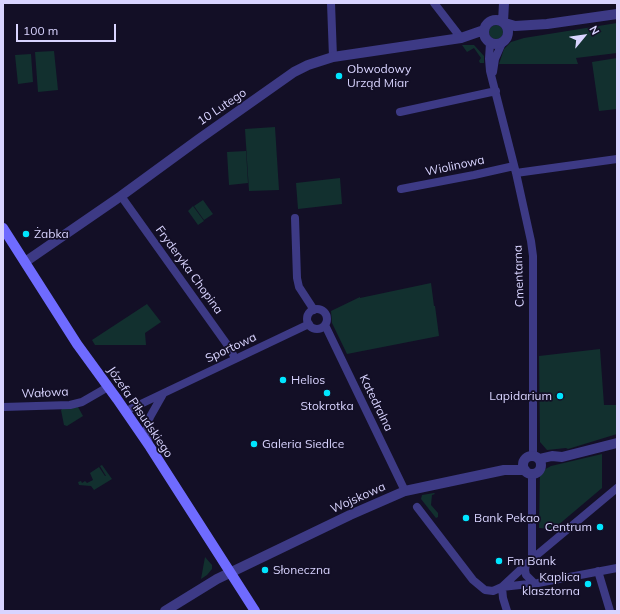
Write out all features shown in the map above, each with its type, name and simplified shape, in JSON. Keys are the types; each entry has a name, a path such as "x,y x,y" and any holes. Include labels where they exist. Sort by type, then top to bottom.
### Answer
{"main road":[{"name":"Józefa Piłsudskiego","path":"3,228 77,344 150,447 254,611"}],"street":[{"path":"331,3 333,57"},
{"path":"434,3 461,38 487,37 494,44 520,32 547,24"},
{"path":"487,37 488,23 492,20 498,3"},
{"path":"504,3 504,22 508,30 505,40"},
{"path":"492,20 498,20 515,26 547,24 617,14"},
{"name":"Cmentarna","path":"487,37 490,71 515,170 533,256 538,460"},
{"name":"10 Lutego","path":"25,262 121,196 199,138 294,72 308,65 333,57 461,38"},
{"name":"Cmentarna","path":"492,77 495,59 505,40"},
{"path":"400,112 496,91"},
{"name":"Wiolinowa","path":"401,189 474,175 617,159"},
{"name":"Fryderyka Chopina","path":"121,196 231,350 235,359"},
{"path":"295,218 297,278 300,287 314,310"},
{"path":"314,310 319,310 325,313 327,320 325,325 317,329 309,324 308,316 314,310"},
{"name":"Sportowa","path":"126,412 309,324"},
{"name":"Katedralna","path":"325,325 405,491"},
{"name":"Wałowa","path":"3,407 70,405 82,402 108,387"},
{"path":"150,447 147,436 147,425 150,417 164,394"},
{"path":"534,583 526,575 525,570 529,562 533,544 527,458 557,461 562,457 617,443"},
{"path":"527,468 538,470 538,460"},
{"name":"Wojskowa","path":"165,611 217,579 350,515 405,491 504,470 513,465 527,468"},
{"path":"502,587 529,562 617,488"},
{"path":"417,506 473,580 485,590 493,591 502,587 534,583 617,568"},
{"path":"533,544 554,541"},
{"path":"598,571 610,611"},
{"path":"502,587 503,598 507,611"}],"green space":[{"path":"617,23 617,53 576,58 578,64 499,64 504,49 511,42 524,38"},
{"path":"493,25 499,25 503,29 503,35 499,39 493,39 489,35 489,29"},
{"path":"462,45 474,45 484,56 484,63 480,63 479,61 481,58 474,48 467,52"},
{"path":"54,51 58,90 38,92 35,52"},
{"path":"31,54 33,82 18,84 15,55"},
{"path":"617,58 617,109 599,111 592,62"},
{"path":"275,127 279,190 249,191 245,129"},
{"path":"246,151 248,183 229,185 227,152"},
{"path":"340,178 342,204 298,209 296,183"},
{"path":"203,200 213,214 204,220 194,206"},
{"path":"193,206 204,221 198,225 188,211"},
{"path":"431,283 439,336 347,354 332,323 331,311 360,297"},
{"path":"147,304 161,322 145,333 146,345 95,345 92,340"},
{"path":"600,349 604,405 617,405 617,434 568,449 547,450 540,442 539,356"},
{"path":"78,407 83,416 67,426 64,425 61,410"},
{"path":"602,454 602,488 557,526 552,529 539,528 540,472 551,466"},
{"path":"102,465 112,479 94,490 91,486 79,485 78,482 81,481 82,483 85,481 87,483 93,480 90,473 99,467 106,476 100,466"},
{"path":"435,494 432,495 431,505 438,513 438,517 436,518 421,499 422,495"},
{"path":"205,557 212,565 212,569 201,579"}],"place":[{"name":"Obwodowy Urząd Miar","path":"339,76"},
{"name":"Żabka","path":"26,234"},
{"name":"Helios","path":"283,380"},
{"name":"Stokrotka","path":"327,393"},
{"name":"Lapidarium","path":"560,396"},
{"name":"Galeria Siedlce","path":"254,444"},
{"name":"Bank Pekao","path":"466,518"},
{"name":"Centrum","path":"600,527"},
{"name":"Fm Bank","path":"499,561"},
{"name":"Słoneczna","path":"265,570"},
{"name":"Kaplica klasztorna","path":"588,584"}]}
